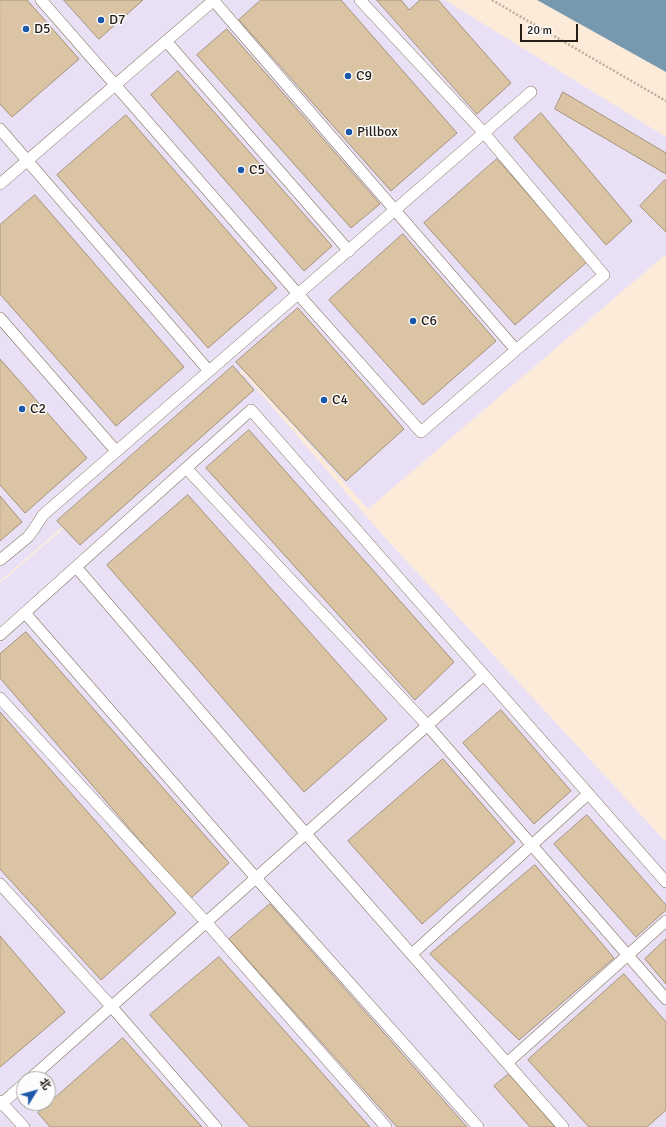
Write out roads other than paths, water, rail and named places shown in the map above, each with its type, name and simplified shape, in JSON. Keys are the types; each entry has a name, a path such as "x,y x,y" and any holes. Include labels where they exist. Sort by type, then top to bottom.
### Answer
{"lane":[{"path":"41,0 298,294 421,432 604,275 484,133 360,0"},
{"path":"0,184 214,0 516,350"},
{"path":"166,41 349,251"},
{"path":"0,560 28,537 43,515 531,92"},
{"path":"0,129 209,370"},
{"path":"0,318 116,451"},
{"path":"0,635 251,410 666,882"},
{"path":"186,468 427,725 666,999"},
{"path":"76,567 306,834 563,1127"},
{"path":"25,613 256,878 478,1127"},
{"path":"39,1071 484,675"},
{"path":"0,698 206,922 386,1127"},
{"path":"412,954 588,794"},
{"path":"0,884 111,1006 216,1127"},
{"path":"507,1063 666,921"},
{"path":"16,1091 1,1103 24,1127"}],"water":[{"path":"537,0 666,0 666,72"}],"place":[{"name":"D7","path":"101,20"},
{"name":"D5","path":"26,29"},
{"name":"C9","path":"348,76"},
{"name":"Pillbox","path":"349,132"},
{"name":"C5","path":"241,170"},
{"name":"C6","path":"413,321"},
{"name":"C4","path":"324,400"},
{"name":"C2","path":"22,409"}]}
